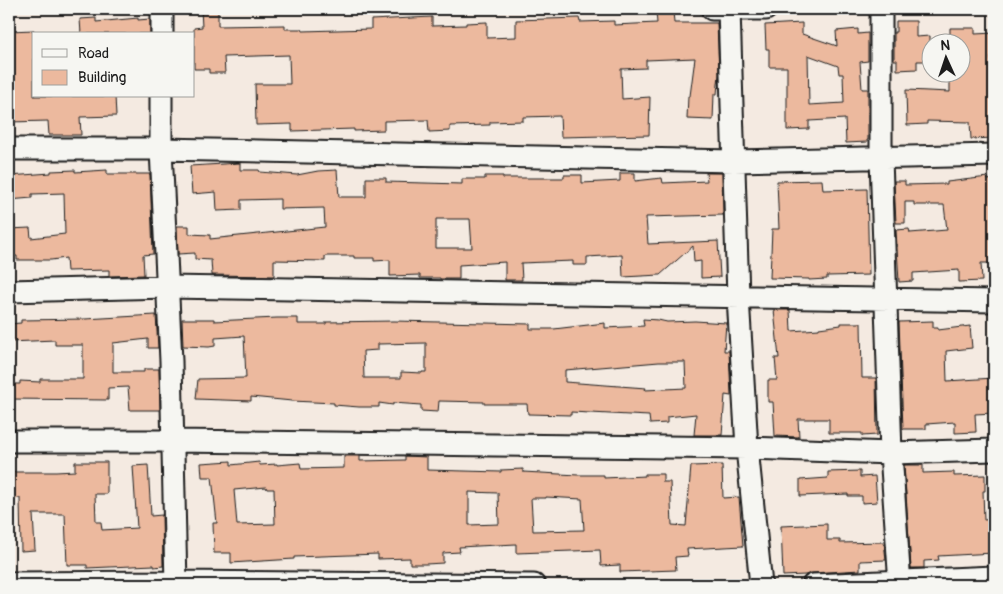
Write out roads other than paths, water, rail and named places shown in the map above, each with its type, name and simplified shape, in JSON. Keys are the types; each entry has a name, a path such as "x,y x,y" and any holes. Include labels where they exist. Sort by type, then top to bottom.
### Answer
{"street":[{"path":"162,9 162,32"},
{"path":"712,9 766,9"},
{"path":"729,9 738,297 747,448 761,585"},
{"path":"881,9 881,158 892,454 900,583"},
{"path":"161,98 161,149 176,584"},
{"path":"9,150 161,149 734,161 994,155"},
{"path":"9,291 167,287 994,301"},
{"path":"9,440 172,440 747,448 892,454 994,450"},
{"path":"813,585 900,583 994,577"},
{"path":"9,583 534,585"}]}
